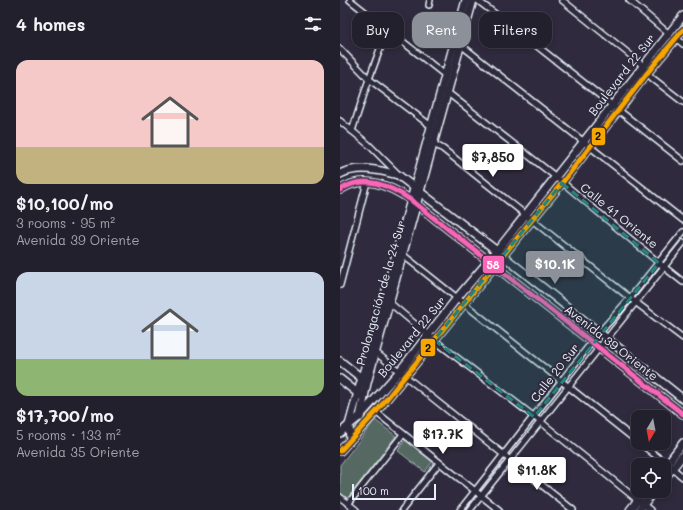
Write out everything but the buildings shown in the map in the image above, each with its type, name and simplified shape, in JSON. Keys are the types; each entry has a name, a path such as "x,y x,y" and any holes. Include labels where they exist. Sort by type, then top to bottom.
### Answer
{"main road":[{"name":"Prolongación de la 24 Sur","path":"350,440 349,425 357,393 364,380 414,202 434,144 444,91 445,75 466,0"},
{"name":"Prolongación de la 24 Sur","path":"470,12 473,0"},
{"name":"Boulevard 22 Sur","path":"340,451 376,412 428,335 497,251 683,16"},
{"name":"Boulevard 22 Sur","path":"340,433 359,417 434,340 532,220 619,111 648,72 683,30"},
{"name":"Prolongación de la 24 Sur","path":"418,190 431,126 460,48"},
{"path":"342,171 375,170 398,175"},
{"name":"Avenida 39 Oriente","path":"398,175 497,251 683,399"},
{"name":"Avenida 39 Oriente","path":"367,182 392,188 414,202 683,414"},
{"path":"340,190 350,184 367,182"},
{"name":"Prolongación de la 24 Sur","path":"373,350 390,303 403,255 414,202"},
{"path":"340,361 364,380"},
{"path":"340,379 363,398 376,412"},
{"name":"Prolongación de la 24 Sur","path":"359,431 359,417 363,398 364,380"},
{"path":"671,462 683,443"},
{"path":"671,465 683,455"},
{"path":"630,510 640,505"}],"street":[{"path":"350,0 365,12"},
{"path":"477,0 683,161"},
{"path":"562,0 643,66 652,78 683,102"},
{"path":"629,0 669,34"},
{"path":"676,38 683,44"},
{"path":"404,43 445,75"},
{"path":"352,131 380,48"},
{"path":"465,48 683,220"},
{"path":"340,49 369,79 431,126"},
{"name":"Calle 41 Oriente","path":"444,91 556,177 683,282"},
{"path":"340,121 369,145 398,175"},
{"path":"434,144 443,149 630,298 683,338"},
{"path":"340,285 367,182"},
{"name":"Calle 20 Sur","path":"460,510 592,342 630,298 683,232"},
{"name":"Calle 20 Sur","path":"470,510 683,243"},
{"path":"403,255 631,436"},
{"path":"390,303 434,340 541,422 640,505 650,510"},
{"path":"373,350 573,510"},
{"path":"376,412 499,510"},
{"path":"348,504 403,434"},
{"path":"648,450 658,458"},
{"path":"402,510 439,463"},
{"path":"671,469 683,477"},
{"path":"340,497 356,510"}],"highlighted area":[{"path":"562,183 659,263 534,417 434,340"}],"green space":[{"path":"683,17 683,28 503,252 500,250"},
{"path":"375,420 396,436 347,499 340,494 340,465"},
{"path":"405,440 433,461 425,472 398,451"}],"transit line":[{"name":"2","path":"340,451 376,412 562,183 648,72 683,30"},
{"name":"58","path":"340,190 358,182 377,183 386,186 411,200 683,414"}]}
